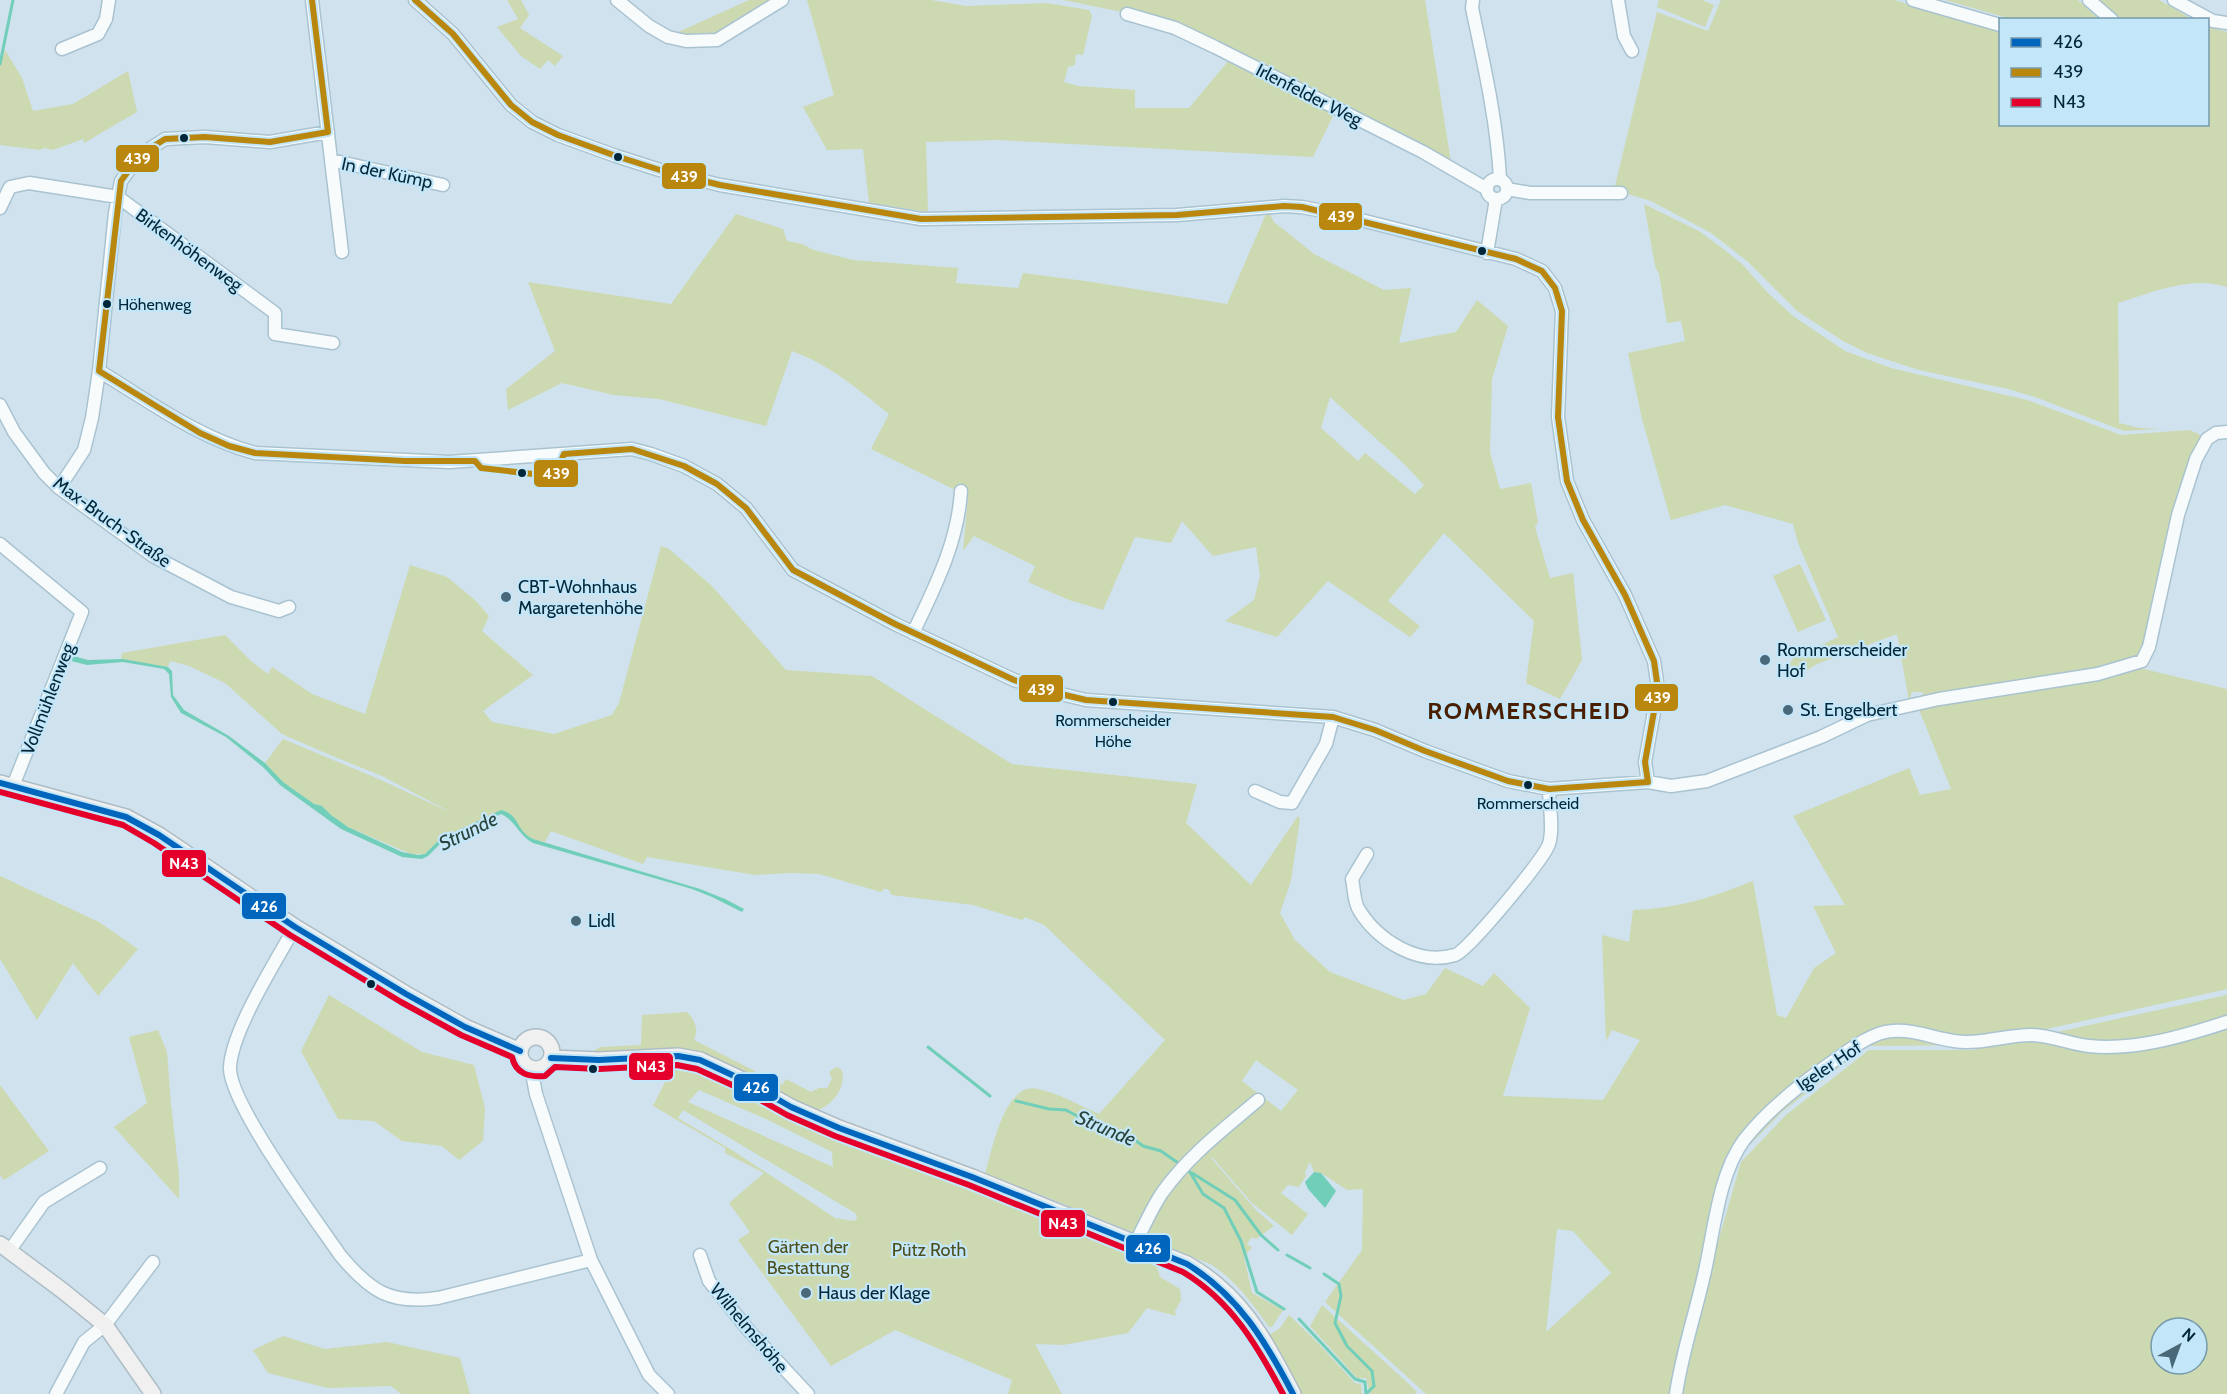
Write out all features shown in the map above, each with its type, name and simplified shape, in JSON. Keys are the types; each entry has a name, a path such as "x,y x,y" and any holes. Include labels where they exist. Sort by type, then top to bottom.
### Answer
{"main road":[{"path":"7,784 126,817 159,835 295,927 465,1027 520,1051"},
{"path":"541,1037 550,1046 551,1058 543,1067 531,1068 522,1061 520,1051 526,1040 541,1037"},
{"path":"551,1058 598,1060 669,1056 700,1060 747,1082 790,1107 839,1128 972,1177 1186,1264 1216,1284 1238,1304 1262,1336 1293,1394"},
{"path":"5,1247 105,1326 153,1394"}],"street":[{"path":"62,49 98,34 106,19 109,0"},
{"path":"312,0 342,252"},
{"path":"415,0 453,34 511,105 532,122 574,141 633,162 720,185 921,219 1178,214 1302,207 1516,259 1542,271 1555,288 1562,310 1558,417 1567,481 1583,520 1625,594 1654,661 1658,689 1645,762 1648,782"},
{"path":"617,0 649,26 668,37 686,41 717,40 783,0"},
{"path":"1473,0 1472,8 1489,85 1505,195 1496,199 1486,253"},
{"path":"1618,0 1624,36 1632,51"},
{"path":"1913,0 1999,24"},
{"path":"2089,0 2110,18"},
{"path":"2174,0 2207,18"},
{"name":"Irlenfelder Weg","path":"1127,14 1175,28 1215,47 1423,152 1486,189 1490,196 1496,199"},
{"path":"2209,19 2227,23"},
{"path":"59,488 84,450 92,418 118,197 121,181 140,155 165,139 205,137 270,142 328,132"},
{"name":"In der Kümp","path":"331,160 443,185"},
{"path":"1486,189 1491,181 1530,193 1621,193"},
{"name":"Birkenhöhenweg","path":"0,208 10,187 30,183 118,197 274,313 275,334 333,343"},
{"path":"99,371 200,433 229,446 255,453 449,462 632,449 651,454 684,466 717,484 746,508 793,570 913,633 1014,680 1086,700 1333,717 1376,730 1425,751 1508,781 1549,789 1648,782 1671,786 1707,781 1821,737 1867,715 1939,699 2098,674 2142,661 2149,646 2178,515 2196,459 2207,439 2216,433 2227,432"},
{"name":"Max-Bruch-Straße","path":"0,405 14,432 44,473 59,488 153,556 231,597 279,611 289,607"},
{"path":"913,633 933,592 954,538 960,516 961,491"},
{"name":"Vollmühlenweg","path":"0,544 82,612 7,784"},
{"path":"1255,791 1280,802 1292,803 1326,744 1333,717"},
{"path":"1367,854 1352,879 1357,909 1376,930 1408,954 1434,959 1458,955 1487,924 1549,844 1549,789"},
{"path":"295,927 240,1028 230,1067 231,1079 239,1101 264,1141 351,1269 368,1286 378,1292 417,1301 438,1299 591,1260"},
{"name":"Igeler Hof","path":"1676,1394 1684,1349 1725,1180 1735,1156 1743,1141 1756,1126 1791,1092 1856,1045 1889,1031 1916,1031 1955,1041 1985,1041 2031,1035 2090,1046 2131,1045 2171,1038 2227,1022"},
{"path":"531,1068 536,1094 591,1260 649,1375 668,1394"},
{"path":"1136,1242 1162,1194 1179,1172 1198,1150 1258,1100"},
{"path":"5,1247 44,1202 100,1168"},
{"name":"Wilhelmshöhe","path":"700,1255 709,1281 750,1332 808,1394"},
{"path":"56,1394 84,1342 105,1326 153,1262"}],"green space":[{"path":"507,0 521,0 529,15 520,28 563,56 555,66 548,60 540,69 521,56 497,27 518,19"},
{"path":"749,0 770,0 770,3 734,26 708,38 674,34"},
{"path":"807,0 931,0 966,6 1047,3 1089,10 1092,16 1083,55 1076,54 1075,65 1068,67 1064,82 1078,86 1135,90 1135,108 1189,108 1229,60 1335,112 1313,157 998,140 926,142 928,212 869,203 863,149 827,150 803,107 834,95"},
{"path":"1063,0 1425,0 1451,162 1147,17"},
{"path":"1659,0 1702,0 1714,5 1705,27 1657,7"},
{"path":"1721,0 1894,0 1999,31 1999,126 2209,126 2209,27 2227,32 2227,287 2200,283 2172,286 2118,303 2119,423 2139,428 2159,429 2124,431 2035,397 1919,370 1867,353 1843,341 1797,311 1747,261 1711,233 1651,201 1614,190 1657,12 1708,31"},
{"path":"1945,0 2078,0 2098,18 2008,18"},
{"path":"2099,0 2159,0 2190,18 2120,18"},
{"path":"5,50 22,78 33,111 73,104 128,71 137,112 84,143 83,139 53,150 0,145 0,66"},
{"path":"1644,204 1699,231 1742,264 1793,316 1845,351 1891,368 2027,400 2121,435 2189,430 2199,434 2201,437 2192,456 2144,649 2137,657 2124,664 1922,699 1923,692 1912,692 1909,701 1897,634 1817,664 1798,676 1789,664 1794,658 1838,637 1798,543 1793,524 1725,505 1671,520 1669,514 1642,419 1628,353 1685,341 1681,321 1667,323"},
{"path":"736,214 783,229 787,241 853,260 958,268 956,283 1018,288 1023,273 1227,304 1266,214 1270,214 1274,222 1314,254 1384,290 1411,288 1399,343 1456,332 1477,300 1508,326 1492,379 1490,452 1500,489 1531,483 1538,522 1535,527 1550,578 1573,573 1582,660 1560,699 1526,683 1534,621 1444,533 1388,601 1420,626 1410,637 1328,581 1277,637 1225,621 1254,600 1260,576 1256,547 1213,556 1182,521 1171,543 1135,537 1103,610 1069,600 1028,582 1035,566 974,536 963,551 968,496 871,449 889,414 831,370 792,351 766,426 659,399 614,395 562,383 508,410 506,389 555,351 528,282 671,304","holes":["1330,397 1401,461 1424,485 1415,494 1365,453 1358,461 1321,428"]},
{"path":"661,546 669,549 712,586 786,670 872,676 1012,764 1197,784 1186,823 1251,885 1298,816 1300,819 1291,881 1280,913 1295,940 1330,972 1404,1000 1426,994 1445,968 1483,986 1494,973 1530,1008 1503,1096 1603,1100 1640,1040 1612,1030 1606,1041 1602,935 1629,942 1633,910 1666,907 1694,901 1753,881 1777,1015 1786,1018 1814,968 1836,953 1813,906 1845,905 1793,816 1909,768 1920,795 1951,789 1918,707 2119,670 2144,669 2227,689 2227,989 2033,1032 2008,1033 1978,1040 1960,1039 1902,1025 1889,1027 1854,1043 1817,1068 1777,1104 1780,1106 1822,1071 1857,1047 1891,1032 1914,1031 1955,1043 1973,1045 1867,1046 1783,1111 1723,1172 1699,1284 1669,1394 1426,1394 1325,1302 1362,1250 1363,1189 1347,1190 1321,1173 1314,1172 1310,1162 1305,1172 1306,1176 1299,1187 1288,1185 1281,1193 1308,1214 1292,1235 1252,1203 1211,1158 1256,1210 1274,1226 1256,1239 1252,1237 1247,1244 1252,1247 1244,1257 1252,1293 1283,1310 1272,1327 1269,1327 1235,1284 1210,1264 985,1174 1001,1120 1016,1096 1026,1089 1038,1089 1099,1114 1165,1040 1044,925 1025,917 1022,920 973,905 892,895 888,889 881,892 819,874 755,875 647,857 643,864 551,831 545,842 532,839 522,832 511,814 502,810 440,839 425,854 411,854 348,827 322,806 314,804 283,782 265,763 283,739 381,780 454,814 382,776 282,734 225,683 189,666 170,661 168,667 121,659 122,653 225,635 252,662 268,674 272,667 312,694 365,714 410,565 447,577 475,600 489,616 482,631 533,675 483,711 492,722 554,734 612,715 619,703","holes":["1256,1060 1298,1090 1281,1111 1242,1081","1557,1229 1573,1231 1611,1273 1546,1332"]},
{"path":"1800,564 1826,620 1798,632 1773,576"},
{"path":"0,876 99,922 138,949 98,996 73,963 37,1020 0,959"},
{"path":"329,995 422,1052 474,1065 485,1108 483,1141 459,1160 442,1146 402,1141 374,1121 338,1119 301,1051"},
{"path":"2227,995 2227,1019 2170,1036 2098,1046 2048,1034"},
{"path":"687,1012 695,1025 694,1040 782,1085 786,1079 811,1092 819,1088 827,1088 832,1079 829,1072 836,1067 841,1069 843,1075 838,1094 824,1108 818,1110 789,1099 722,1061 690,1050 676,1048 592,1052 600,1047 641,1045 642,1015"},
{"path":"2227,1028 2227,1394 1681,1394 1689,1343 1741,1162 1786,1115 1869,1050 1973,1050 2032,1037 2100,1054 2173,1044"},
{"path":"158,1030 167,1052 179,1175 179,1199 114,1127 147,1103 129,1037"},
{"name":"Gärten der Bestattung","path":"667,1062 685,1063 699,1068 732,1082 783,1112 1042,1211 1156,1264 1160,1277 1180,1289 1181,1300 1175,1311 1176,1316 1147,1308 1128,1333 1063,1345 1035,1344 1062,1394 1008,1394 1012,1380 895,1330 831,1366 738,1240 750,1232 729,1203 764,1173 725,1153 725,1148 653,1106 668,1076","holes":["699,1090 766,1119 832,1152 833,1167 688,1102","683,1110 855,1213 857,1217 855,1221 835,1218 735,1152 678,1118"]},
{"path":"0,1085 49,1151 4,1180 0,1175"},
{"path":"1322,1305 1417,1392 1415,1394 1370,1394 1366,1378 1357,1378 1310,1326"},
{"path":"1289,1315 1355,1383 1361,1384 1362,1394 1302,1394 1266,1337 1280,1328"},
{"path":"283,1336 325,1349 387,1342 460,1358 470,1394 401,1394 391,1386 328,1388 268,1373 253,1350"}],"shaded area":[{"path":"73,656 88,660 123,659 168,667 172,671 173,695 184,710 229,736 265,763 283,782 314,804 322,806 348,827 402,852 425,854 440,839 501,810 512,815 523,831 533,839 700,889 744,909 742,912 692,889 533,843 501,814 443,841 422,859 402,857 341,829 280,785 263,767 226,737 181,713 171,697 169,674 164,669 123,662 87,665 71,661"},
{"path":"1314,1172 1321,1173 1336,1191 1325,1208 1308,1189 1305,1182"}],"waterway":[{"path":"0,64 13,0"},
{"name":"Strunde","path":"928,1047 990,1096"},
{"name":"Strunde","path":"1016,1101 1049,1109 1066,1110 1096,1126 1131,1137 1143,1146 1161,1151 1181,1165"},
{"name":"Strunde","path":"1186,1169 1203,1194 1224,1208 1241,1241 1257,1292 1284,1309"},
{"name":"Strunde","path":"1192,1173 1235,1200 1261,1235 1278,1250"},
{"name":"Strunde","path":"1287,1255 1310,1268"},
{"name":"Strunde","path":"1324,1274 1339,1284 1341,1296 1335,1323 1347,1346 1372,1371 1374,1386 1366,1394"},
{"name":"Strunde","path":"1299,1319 1355,1379 1365,1382 1366,1394"}],"transit line":[{"name":"439","path":"312,0 328,132 270,142 205,137 165,139 140,155 121,181 99,371 200,433 229,446 255,453 405,461 475,461 481,468 533,474 553,481 564,454 632,449 684,466 717,484 746,508 793,570 895,624 1014,680 1086,700 1333,717 1375,730 1508,781 1549,789 1648,782 1645,762 1658,689 1654,661 1625,595 1583,520 1567,481 1558,417 1562,311 1555,288 1542,271 1516,259 1302,207 1284,206 1177,215 921,219 720,185 663,171 616,156 558,135 532,122 511,105 453,34 415,0"},
{"name":"426","path":"0,783 126,817 159,835 295,927 406,994 465,1027 520,1051"},
{"name":"N43","path":"0,792 123,825 154,843 290,935 401,1002 461,1035 512,1057 517,1068 524,1074 545,1076 555,1067 599,1069 677,1065 697,1069 743,1090 787,1115 835,1136 969,1185 1183,1272 1215,1296 1229,1310 1253,1342 1283,1394"},
{"name":"426","path":"551,1058 599,1060 678,1056 700,1060 747,1082 791,1107 839,1128 972,1177 1187,1264 1205,1276 1236,1305 1261,1338 1293,1394"}],"place":[{"name":"Höhenweg","path":"107,304"},
{"name":"CBT-Wohnhaus Margaretenhöhe","path":"506,597"},
{"name":"Rommerscheider Hof","path":"1765,660"},
{"name":"Rommerscheider Höhe","path":"1113,702"},
{"name":"St. Engelbert","path":"1788,710"},
{"name":"Rommerscheid","path":"1528,785"},
{"name":"Lidl","path":"576,921"},
{"name":"Haus der Klage","path":"806,1293"}],"district":[{"name":"ROMMERSCHEID","path":"1529,711"}],"park label":[{"name":"Pütz Roth","path":"929,1250"}]}
